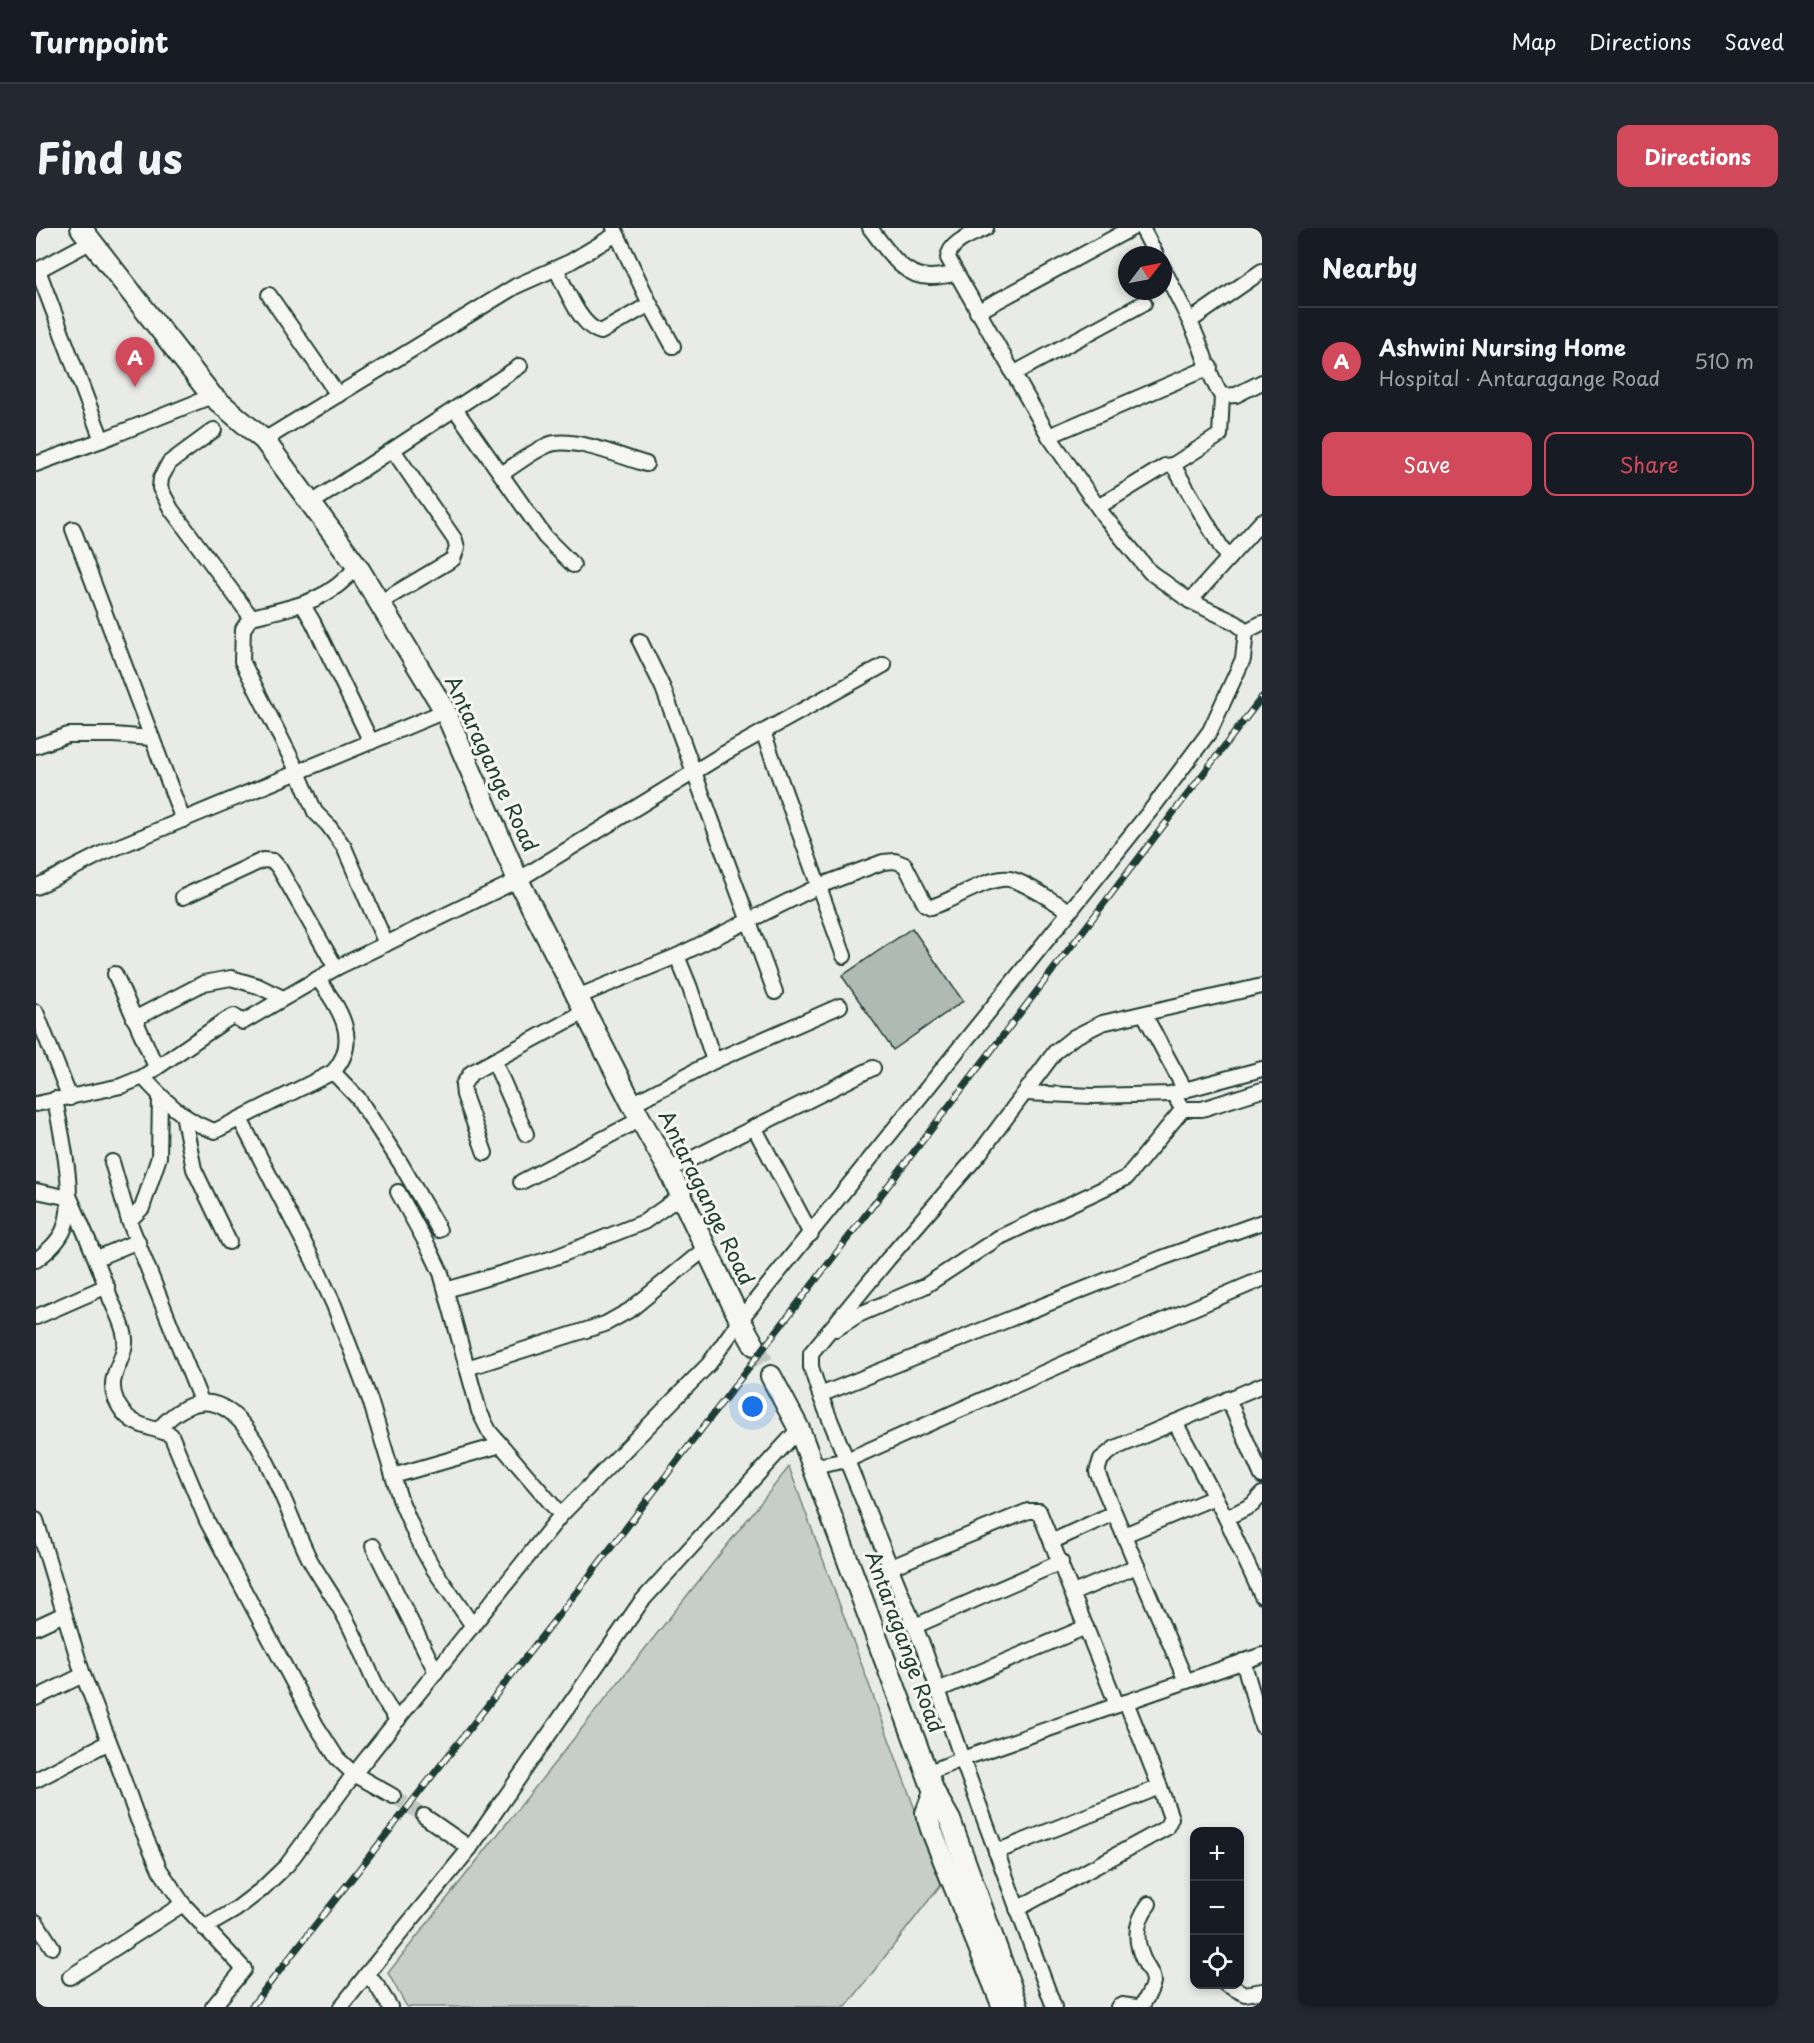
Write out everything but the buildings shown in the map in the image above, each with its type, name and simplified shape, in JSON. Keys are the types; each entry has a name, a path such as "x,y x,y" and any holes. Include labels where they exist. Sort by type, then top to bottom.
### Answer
{"street":[{"path":"870,228 902,267 916,275 931,278 955,274"},
{"path":"987,228 954,245 949,250 948,258 955,274 1049,436 1098,507 1150,572 1190,601 1236,623 1246,631"},
{"path":"977,312 1132,228"},
{"path":"264,440 516,286 556,269 614,231 673,346"},
{"path":"1148,231 1153,246"},
{"path":"86,234 37,271 102,440"},
{"name":"Antaragange Road","path":"86,234 212,396 264,440 357,566 445,711 518,880 636,1112 669,1170 754,1345"},
{"path":"556,269 583,319 592,330 601,332 650,304"},
{"path":"1190,321 1262,272"},
{"path":"1098,507 1165,466 1173,465 1220,435 1222,396 1215,388 1210,367 1172,286"},
{"path":"269,295 338,394"},
{"path":"1013,374 1144,303"},
{"path":"310,504 520,366"},
{"path":"1049,436 1210,367"},
{"path":"1222,396 1236,395 1262,382"},
{"path":"36,464 212,396"},
{"path":"455,409 545,537 573,565"},
{"path":"214,430 170,463 161,478 160,488 171,509 251,617"},
{"path":"501,474 547,445 560,441 573,442 646,464"},
{"path":"379,603 453,559 457,548 455,540 393,450"},
{"path":"1173,465 1228,559"},
{"path":"1190,601 1262,521"},
{"path":"73,529 183,820"},
{"path":"357,566 348,578 327,593 303,605 251,617 243,629 242,661 298,772 315,812 344,847 386,944"},
{"path":"303,605 371,742"},
{"path":"1246,631 1262,623"},
{"path":"204,1928 235,1910 261,1890 287,1865 354,1774 561,1515 710,1364 740,1320 1070,911 1210,731 1243,659 1246,631"},
{"path":"640,640 663,688 692,773 775,992"},
{"path":"36,1104 121,1086 143,1077 226,1020 234,1016 243,1022 336,968 518,880 692,773 884,665"},
{"path":"36,886 103,853 445,711"},
{"path":"763,732 844,956"},
{"path":"36,746 68,735 152,738"},
{"path":"183,897 263,860 273,861 336,968"},
{"path":"485,1153 463,1085 471,1073 494,1061 581,1004 819,886 884,862 895,861 905,865 925,903 931,907 990,882 1008,879 1070,911"},
{"path":"677,957 690,988 714,1061"},
{"path":"115,974 156,1066"},
{"path":"134,1019 204,983 231,978 258,986 283,998"},
{"path":"143,1077 160,1096 183,1114 204,1128 215,1131 333,1072 348,1047 346,1032 337,1006 318,979"},
{"path":"1054,2007 915,1626 820,1395 811,1367 811,1353 888,1259 979,1154 1055,1052 1074,1037 1102,1023 1262,986"},
{"path":"521,1182 714,1061 840,1006"},
{"path":"36,1012 41,1036 62,1098 70,1198 64,1229 51,1248 36,1260"},
{"path":"1144,1014 1185,1090"},
{"path":"494,1061 526,1134"},
{"path":"669,1170 873,1068"},
{"path":"1025,1093 1093,1096 1170,1094 1262,1069"},
{"path":"333,1072 358,1098 440,1230"},
{"path":"1170,1094 1183,1109 1202,1109 1262,1090"},
{"path":"129,1221 142,1208 159,1157 160,1096"},
{"path":"826,1335 858,1315 925,1286 998,1238 1126,1178 1183,1109"},
{"path":"183,1114 194,1169 229,1242"},
{"path":"240,1119 334,1305 370,1400 400,1499 432,1568 473,1626"},
{"path":"754,1127 811,1233"},
{"path":"112,1162 129,1221 201,1401"},
{"path":"36,1191 70,1198"},
{"path":"398,1192 441,1273 479,1411 489,1431 561,1515"},
{"path":"446,1290 553,1258 634,1226 644,1222 681,1196"},
{"path":"70,1198 97,1258 122,1326 125,1343 114,1376 113,1389 117,1402 131,1420 146,1428 171,1435 207,1521 316,1725 337,1758 354,1774 393,1796"},
{"path":"820,1395 1162,1258 1262,1222"},
{"path":"97,1258 138,1241"},
{"path":"467,1368 605,1324 630,1310 706,1248"},
{"path":"813,1467 848,1460 1101,1347 1262,1279"},
{"path":"36,1317 107,1286"},
{"name":"Antaragange Road","path":"771,1376 799,1429 934,1792 950,1820 1018,2007"},
{"path":"1186,1681 1097,1472 1101,1459 1115,1448 1262,1384"},
{"path":"1228,1399 1262,1476"},
{"path":"159,1430 169,1418 201,1401 220,1405 244,1424 265,1458 310,1558 348,1623 376,1685 398,1720"},
{"path":"1175,1422 1226,1518 1262,1596"},
{"path":"341,2007 470,1848 641,1602 799,1429"},
{"path":"393,1476 501,1444"},
{"path":"1226,1518 1252,1505 1262,1494"},
{"path":"1124,1535 1215,1497"},
{"path":"891,1567 1028,1511 1040,1511 1086,1627 1172,1818 1167,1828 1017,1909"},
{"path":"1053,1541 1114,1513"},
{"path":"36,1520 83,1675 160,1870 183,1904 244,1969 213,2007"},
{"path":"373,1546 436,1672"},
{"path":"915,1626 1061,1562"},
{"path":"1073,1593 1137,1566"},
{"path":"36,1627 64,1614"},
{"path":"938,1690 1086,1627"},
{"path":"927,1773 1262,1655"},
{"path":"1243,1661 1262,1726"},
{"path":"36,1698 83,1675"},
{"path":"36,1780 110,1742"},
{"path":"996,1852 1160,1787"},
{"path":"934,1792 927,1813 931,1829 1003,2007"},
{"path":"424,1816 470,1848"},
{"path":"70,1977 183,1904"},
{"path":"1141,2007 1153,1982 1152,1974 1139,1950 1139,1917 1149,1904"},
{"path":"36,1922 52,1947"},
{"path":"367,1974 390,2007"},
{"path":"1235,1989 1245,1994 1262,1991"},
{"path":"1118,2007 1122,2005 1136,2007"}],"shaded area":[{"path":"789,1467 942,1883 846,2007 407,2007 388,1973"}],"tunnel":[{"path":"754,1345 771,1376"},
{"path":"393,1796 424,1816"}],"railway":[{"path":"251,2007 590,1575 1262,697"}],"place":[{"name":"Ashwini Nursing Home","path":"135,387"}]}
